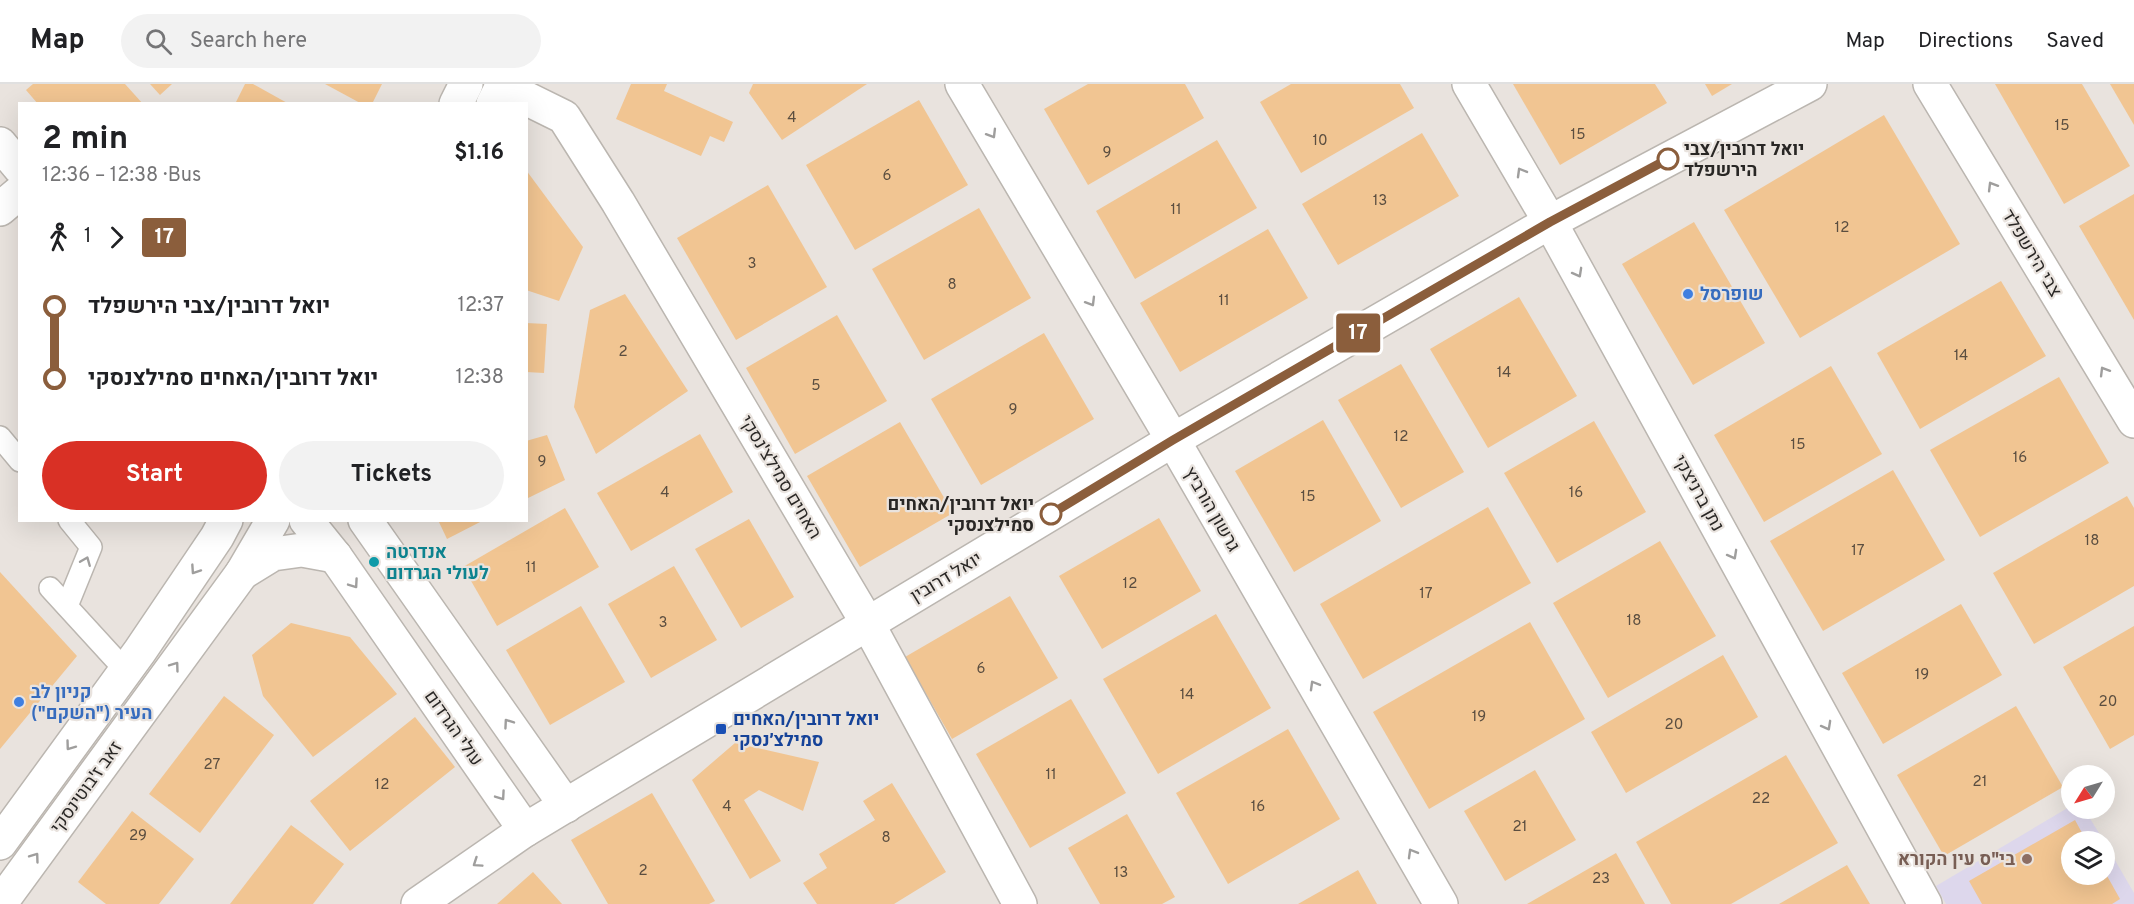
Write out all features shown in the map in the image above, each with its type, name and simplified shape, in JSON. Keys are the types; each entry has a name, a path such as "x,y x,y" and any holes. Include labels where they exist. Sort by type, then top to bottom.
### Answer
{"street":[{"path":"457,102 466,84"},
{"name":"גרשון הורביץ","path":"963,84 1173,440 1441,904"},
{"name":"נתן ברניצקי","path":"1469,84 1550,222 1925,904"},
{"name":"יואל דרובין","path":"525,830 1173,440 1550,222 1810,84"},
{"name":"צבי הירשפלד","path":"1930,84 2134,421"},
{"name":"האחים סמילצ'נסקי","path":"499,91 526,102"},
{"name":"האחים סמילצ'נסקי","path":"528,103 564,117 624,212 868,624 1020,904"},
{"path":"0,144 18,166"},
{"path":"0,209 18,194"},
{"name":"זאב ז'בוטינסקי","path":"0,904 242,573 272,522"},
{"name":"עולי הגרדום","path":"308,522 335,556 525,830"},
{"path":"366,522 566,806"},
{"name":"זאב ז'בוטינסקי","path":"0,843 140,651 220,526"},
{"path":"242,573 273,554 302,550 335,556"},
{"path":"418,904 525,830"}],"lane":[{"path":"0,437 18,458"},
{"path":"67,606 91,547 71,522"},
{"path":"50,588 125,670"}],"shaded area":[{"name":"בי\"ס עין הקורא","path":"2061,812 2061,819 2090,819 2098,831 2061,831 2061,885 2115,885 2115,860 2134,893 2134,904 1946,904 1936,886"}],"building":[{"path":"33,84 125,84 141,102 36,102 26,90"},
{"path":"150,84 172,84 160,95"},
{"path":"245,84 253,84 285,102 236,102"},
{"path":"325,84 382,84 373,102 358,102"},
{"path":"631,84 667,84 664,91 733,122 724,142 710,136 701,156 616,119"},
{"path":"753,84 867,84 782,140 749,93"},
{"path":"1088,84 1185,84 1204,118 1088,185 1044,109"},
{"path":"1291,84 1400,84 1414,108 1301,173 1260,102"},
{"path":"1513,84 1655,84 1667,103 1560,165"},
{"path":"1705,84 1732,84 1712,96"},
{"path":"1995,84 2082,84 2130,166 2064,204"},
{"path":"2110,84 2134,84 2134,125"},
{"path":"919,100 968,185 855,250 806,165"},
{"path":"1884,115 1960,244 1800,338 1724,210"},
{"path":"1422,133 1459,196 1338,265 1302,204"},
{"path":"1217,140 1257,208 1135,279 1096,211"},
{"path":"528,173 583,247 559,301 528,291"},
{"path":"768,185 827,287 736,340 677,238"},
{"path":"2134,194 2134,320 2079,226"},
{"path":"979,208 1031,298 924,360 872,269"},
{"name":"שופרסל","path":"1694,222 1765,343 1693,385 1622,264"},
{"path":"1268,229 1308,298 1180,372 1140,303"},
{"path":"2001,281 2046,356 1920,429 1877,353"},
{"path":"625,294 688,391 596,454 574,407 590,310"},
{"path":"1519,297 1577,396 1488,448 1430,349"},
{"path":"837,315 887,401 795,454 746,368"},
{"path":"528,323 547,324 544,373 528,372"},
{"path":"1044,333 1094,419 981,485 931,399"},
{"path":"1401,364 1464,472 1401,508 1338,400"},
{"path":"1831,366 1882,454 1764,522 1714,435"},
{"path":"2059,377 2109,463 1980,537 1930,450"},
{"path":"1323,420 1381,521 1294,572 1235,471"},
{"path":"1594,421 1646,512 1557,563 1504,473"},
{"path":"900,422 953,513 860,567 807,476"},
{"path":"700,434 733,492 631,551 597,493"},
{"path":"547,435 565,480 528,498 528,440"},
{"path":"1893,470 1945,560 1823,631 1770,541"},
{"path":"2127,496 2134,508 2134,586 2034,644 1993,573"},
{"path":"1488,507 1531,583 1363,679 1320,604"},
{"path":"565,508 599,567 497,626 463,567"},
{"path":"1159,518 1201,591 1102,649 1059,576"},
{"path":"749,519 794,597 741,628 695,549"},
{"path":"439,522 480,522 447,539"},
{"path":"1660,541 1716,636 1608,698 1553,603"},
{"path":"674,566 717,640 651,678 608,604"},
{"name":"קניון לב העיר (\"השקם\")","path":"0,572 77,656 0,749"},
{"path":"1010,596 1058,678 952,739 905,657"},
{"path":"1961,604 2002,675 1883,744 1842,673"},
{"path":"581,606 625,682 550,725 506,650"},
{"path":"1216,614 1271,708 1158,774 1103,679"},
{"path":"1530,622 1585,719 1429,809 1373,712"},
{"path":"291,623 350,637 397,694 313,757 263,696 252,655"},
{"path":"2134,626 2134,735 2110,749 2063,667"},
{"path":"1723,655 1758,717 1626,793 1591,732"},
{"path":"224,696 274,735 200,833 149,794"},
{"path":"1071,699 1126,793 1030,848 976,754"},
{"path":"2016,706 2061,784 2061,788 1944,856 1897,775"},
{"path":"415,717 455,767 350,851 310,801"},
{"path":"1288,729 1340,819 1228,884 1176,793"},
{"path":"735,743 819,762 803,811 759,790 744,800 781,861 750,879 692,780"},
{"path":"1786,755 1838,843 1731,904 1671,904 1636,842"},
{"path":"1535,770 1576,840 1505,881 1464,811"},
{"path":"892,783 946,872 894,904 817,904 803,883 827,868 819,854 875,820 863,801"},
{"path":"652,793 715,901 709,904 608,904 571,840"},
{"path":"132,811 194,859 159,904 106,904 78,882"},
{"path":"1127,814 1175,897 1162,904 1100,904 1068,848"},
{"path":"2075,820 2081,831 2061,831 2061,885 2112,885 2120,899 2112,904 1982,904 1969,881"},
{"path":"291,825 344,864 313,904 230,904"},
{"path":"1616,853 1645,904 1527,904"},
{"path":"1847,865 1870,904 1779,904"},
{"path":"1358,870 1377,904 1298,904"},
{"path":"533,872 562,904 497,904"}],"bus line":[{"name":"17","path":"1051,514 1173,440 1550,222 1668,159"}],"place":[{"name":"יואל דרובין/צבי הירשפלד","path":"1668,159"},
{"name":"שופרסל","path":"1688,294"},
{"name":"יואל דרובין/האחים סמילצנסקי","path":"1051,514"},
{"name":"אנדרטה לעולי הגרדום","path":"374,562"},
{"name":"קניון לב העיר (\"השקם\")","path":"19,702"},
{"name":"יואל דרובין/האחים סמילצ׳נסקי","path":"721,729"},
{"name":"בי\"ס עין הקורא","path":"2027,859"}]}
